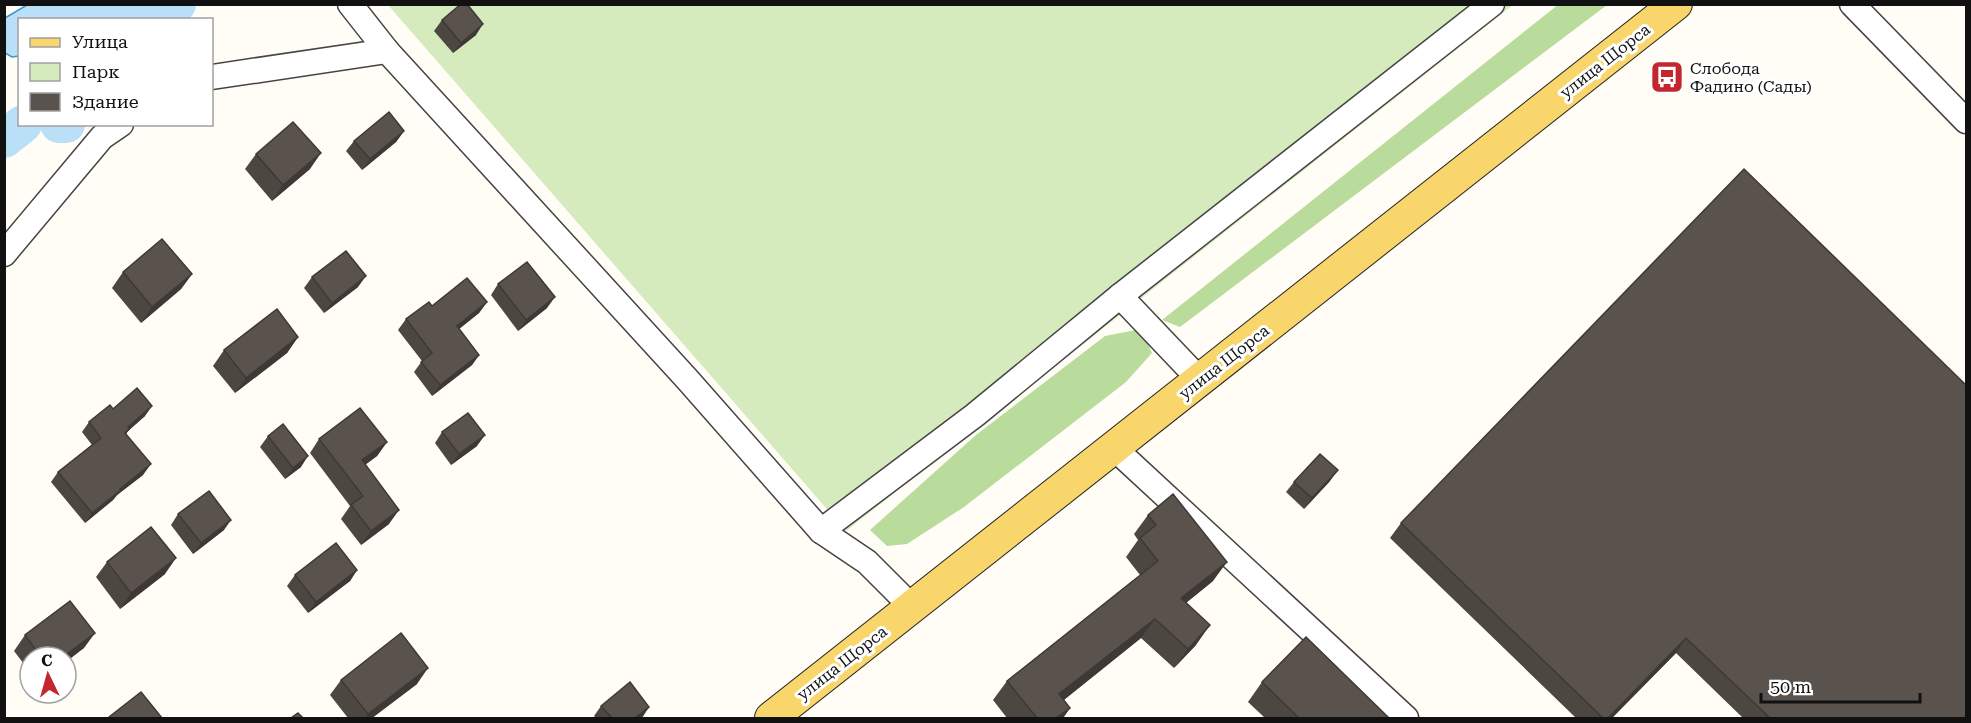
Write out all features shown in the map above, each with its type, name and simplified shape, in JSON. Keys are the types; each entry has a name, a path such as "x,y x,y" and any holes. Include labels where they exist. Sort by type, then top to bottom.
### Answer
{"main road":[{"name":"улица Щорса","path":"771,718 1676,4"}],"street":[{"path":"350,4 387,51 687,379 821,531 867,562 912,607"},
{"path":"821,531 975,415 1120,296 1492,4"},
{"path":"1852,4 1966,121"},
{"path":"213,77 387,51"},
{"path":"4,254 102,137 118,126"},
{"path":"1120,296 1200,380"},
{"path":"1114,448 1406,718"}],"green space":[{"path":"1559,4 1607,5 1180,327 1162,320"},
{"path":"388,5 1513,5 846,531"},
{"path":"1141,329 1152,353 1126,382 964,507 907,544 887,546 870,530 976,435 1105,336"}],"water":[{"path":"27,4 177,5 140,18 18,18 18,56 12,57 5,53 5,18"}],"building":[{"path":"461,4 467,4 483,24 461,43 442,20"},
{"path":"389,112 404,131 370,159 354,141"},
{"path":"293,122 321,153 283,185 256,154"},
{"path":"1744,169 1966,385 1966,718 1770,718 1686,638 1608,718 1603,718 1401,523"},
{"path":"162,239 192,274 152,307 123,272"},
{"path":"346,251 366,276 332,303 312,277"},
{"path":"527,262 555,297 526,320 498,284"},
{"path":"467,278 487,302 457,326 479,355 440,385 421,362 432,353 406,319 429,302 432,306"},
{"path":"277,309 298,337 246,378 224,350"},
{"path":"137,388 152,406 128,427 125,433 151,464 92,513 58,472 101,438 89,422 110,405 113,409"},
{"path":"360,408 387,442 362,460 399,510 371,531 351,505 363,496 319,439"},
{"path":"468,413 485,435 459,454 442,432"},
{"path":"283,424 308,456 293,468 268,436"},
{"path":"1320,454 1338,470 1312,498 1294,482"},
{"path":"209,491 231,520 201,543 178,514"},
{"path":"1173,494 1227,562 1181,598 1210,625 1188,649 1155,619 1059,694 1070,708 1056,718 1037,718 1007,681 1158,561 1140,538 1156,525 1148,515"},
{"path":"151,527 176,558 131,593 107,562"},
{"path":"336,543 357,570 316,602 295,575"},
{"path":"70,601 95,633 78,646 32,645 25,635"},
{"path":"401,633 428,668 368,714 341,680"},
{"path":"1306,637 1389,718 1299,718 1262,682"},
{"path":"630,682 649,707 635,718 612,718 601,706"},
{"path":"141,692 162,718 109,717"},
{"path":"298,713 303,718 291,718"}],"waterway":[{"path":"142,18 177,4"},
{"path":"4,139 20,126"}],"place":[{"name":"Слобода Фадино (Сады)","path":"1667,77"}]}
